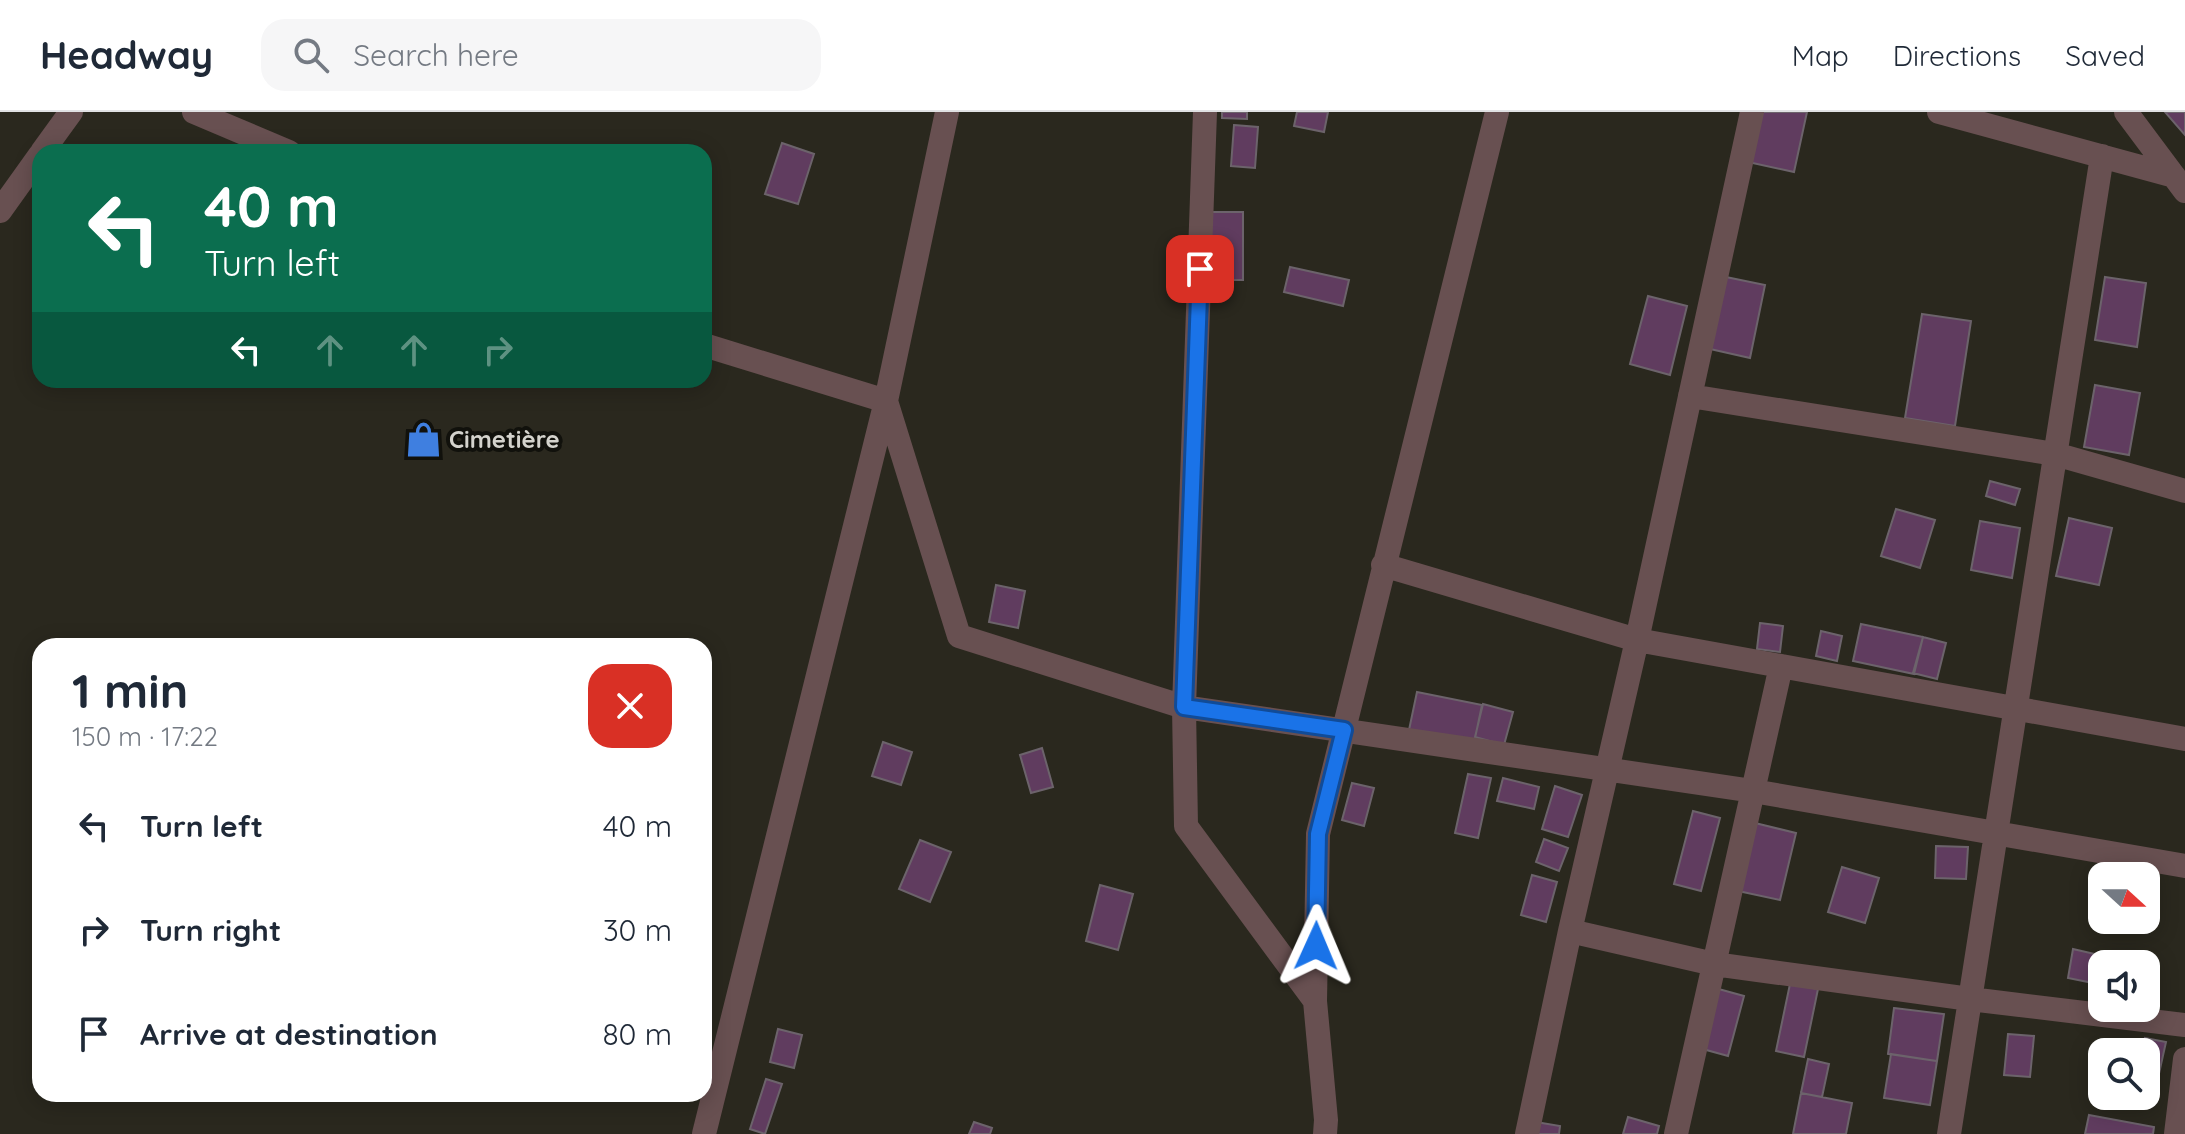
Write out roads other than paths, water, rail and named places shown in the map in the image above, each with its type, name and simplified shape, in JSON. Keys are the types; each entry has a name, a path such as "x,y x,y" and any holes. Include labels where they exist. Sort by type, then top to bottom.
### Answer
{"street":[{"path":"48,144 71,112"},
{"path":"194,112 270,144"},
{"path":"712,1102 886,401 947,112"},
{"path":"1205,112 1184,707 1186,826 1315,1001"},
{"path":"1325,1134 1315,1001 1318,834 1497,112"},
{"path":"1527,1134 1752,112"},
{"path":"1939,112 2102,156 2179,184"},
{"path":"2126,112 2179,184"},
{"path":"1949,1134 2102,156"},
{"path":"0,211 32,167"},
{"path":"712,347 886,401"},
{"path":"1690,396 2055,454 2185,491"},
{"path":"886,401 959,636 1184,707 1753,791 2185,866"},
{"path":"1383,565 1637,640 2185,739"},
{"path":"1676,1134 1781,666"},
{"path":"1570,931 1714,964 2185,1025"},
{"path":"2176,1134 2185,1059"},
{"path":"704,1134 712,1102"}],"place":[{"name":"Cimetière","path":"423,440"}]}
